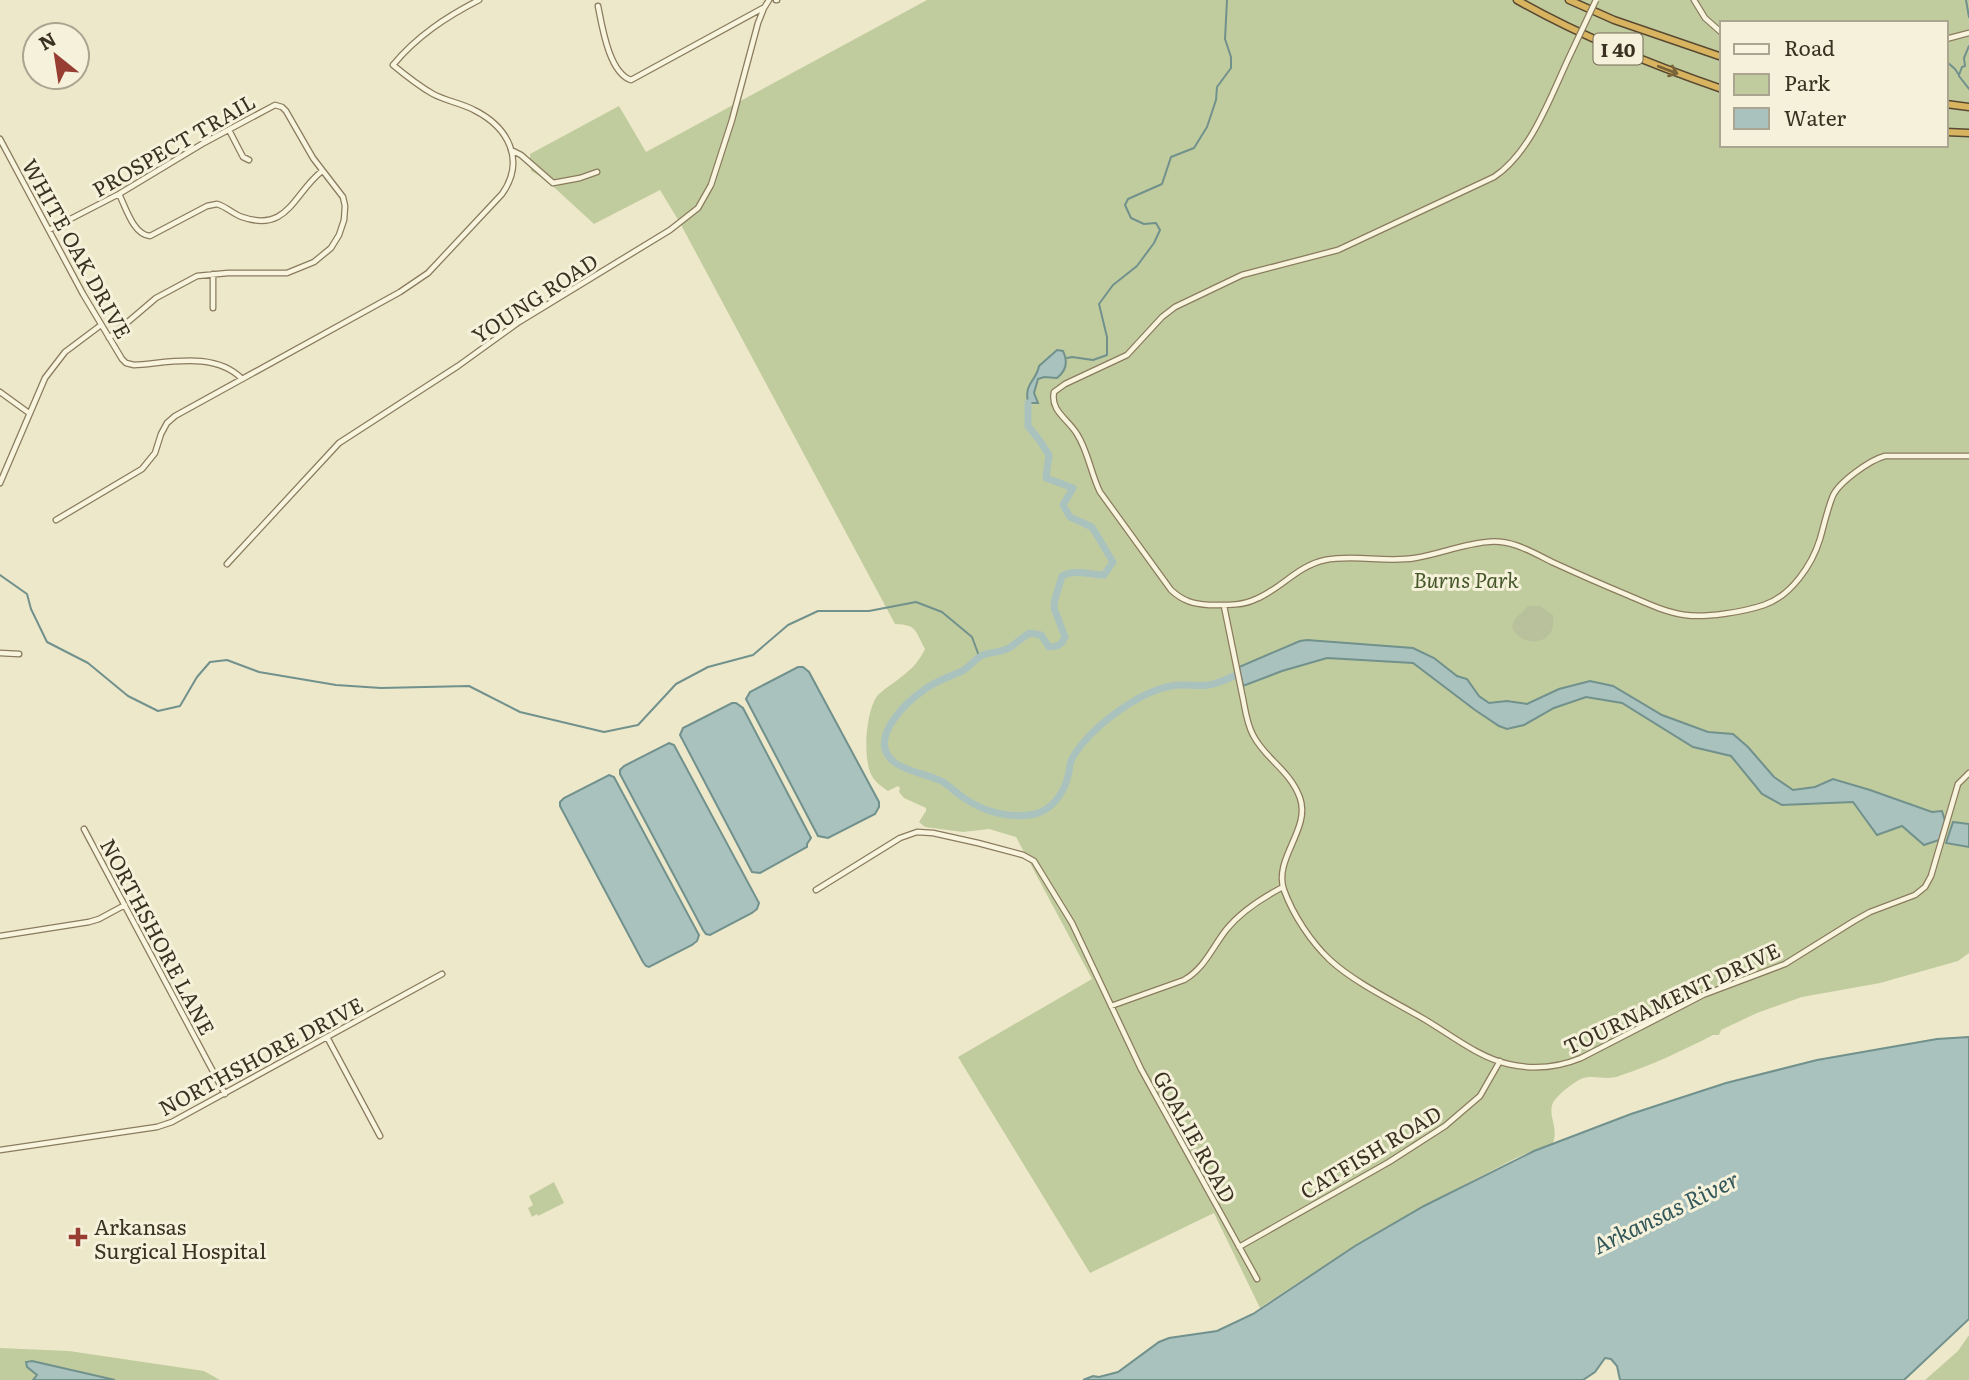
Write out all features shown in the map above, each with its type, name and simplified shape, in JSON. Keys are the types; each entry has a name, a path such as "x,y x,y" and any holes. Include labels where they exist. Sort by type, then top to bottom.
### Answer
{"highway":[{"name":"I 40","path":"1517,0 1594,39 1670,72 1720,88"},
{"name":"I 40","path":"1569,0 1614,20 1720,56"},
{"path":"1948,104 1969,107"},
{"path":"1948,132 1969,133"}],"street":[{"path":"56,520 142,469 155,453 160,434 175,416 400,292 428,273 502,194 512,175 514,163 512,150 500,130 487,118 464,105 436,95 393,65 409,47 438,23 479,0"},
{"name":"YOUNG ROAD","path":"227,564 339,443 458,366 519,322 670,230 698,208 711,185 764,8 769,0"},
{"path":"1596,0 1527,142 1510,165 1494,177 1338,250 1265,268 1230,280 1167,312 1122,358 1054,392 1054,407 1077,432 1100,492 1168,586 1189,602 1224,606 1259,598 1303,569 1326,560 1415,558 1453,548 1498,541 1529,551 1590,580 1672,612 1695,616 1738,611 1771,602 1797,580 1819,542 1835,492 1876,458 1969,456"},
{"path":"1694,0 1705,18 1720,31"},
{"path":"598,6 611,55 620,73 631,80 764,8"},
{"path":"1948,38 1969,33"},
{"name":"PROSPECT TRAIL","path":"49,230 119,194 275,105 286,111 310,155 338,188 345,206 342,227 326,253 307,267 287,273 197,276 156,298 109,338"},
{"path":"229,130 243,157 249,160"},
{"name":"WHITE OAK DRIVE","path":"0,139 122,359 128,364 215,363 230,369 242,379"},
{"path":"512,150 553,183 597,172"},
{"path":"119,194 139,232 150,236 211,205 222,205 246,218 267,220 279,217 287,212 322,171"},
{"path":"213,274 213,308"},
{"path":"0,483 45,378 70,347 101,325"},
{"path":"0,392 29,413"},
{"path":"1111,1006 1184,980 1193,974 1238,917 1261,898 1283,887 1285,864 1300,821 1301,800 1288,775 1254,738 1224,606"},
{"path":"0,653 19,654"},
{"name":"TOURNAMENT DRIVE","path":"1283,887 1306,930 1334,964 1392,1001 1500,1062 1543,1068 1574,1061 1703,995 1785,964 1870,912 1909,899 1922,890 1931,876 1958,784 1969,773"},
{"name":"NORTHSHORE LANE","path":"84,829 225,1094"},
{"name":"GOALIE ROAD","path":"816,890 900,838 916,832 933,833 1023,855 1036,863 1072,923 1159,1103 1257,1279"},
{"path":"0,936 89,922 125,905"},
{"name":"NORTHSHORE DRIVE","path":"0,1150 158,1127 225,1094 442,974"},
{"path":"327,1037 380,1136"},
{"name":"CATFISH ROAD","path":"1239,1247 1445,1126 1480,1096 1500,1062"}],"green space":[{"name":"Burns Park","path":"927,0 1969,0 1969,953 1958,961 1880,983 1802,997 1757,1013 1721,1030 1719,1035 1713,1035 1631,1072 1614,1077 1581,1079 1553,1103 1551,1112 1555,1133 1552,1145 1515,1159 1423,1207 1260,1308 1214,1213 1090,1273 958,1057 1092,979 1016,837 989,829 963,832 925,827 919,822 926,808 904,798 898,786 888,791 872,776 866,747 868,722 874,702 878,695 908,671 925,649 915,630 895,624 660,190 594,224 545,179 531,171 530,154 619,106 646,152"},
{"path":"1528,606 1540,606 1553,615 1550,633 1540,641 1520,637 1512,626"},
{"path":"554,1182 564,1203 532,1217 528,1208 533,1205 529,1196"},
{"path":"1969,1335 1969,1380 1925,1380 1958,1351"},
{"path":"0,1348 69,1351 204,1371 220,1380 115,1380 32,1361 27,1367 37,1376 33,1380 0,1380"}],"water":[{"path":"1057,350 1063,351 1066,358 1063,372 1057,378 1038,379 1034,393 1038,403 1028,403 1029,386 1039,366"},
{"path":"1307,640 1413,648 1434,658 1457,676 1467,679 1479,696 1489,703 1507,701 1527,704 1559,689 1590,681 1613,686 1662,715 1708,732 1733,734 1774,777 1793,790 1815,787 1833,779 1932,812 1942,811 1945,821 1939,840 1924,845 1902,826 1877,835 1853,802 1782,805 1762,794 1731,756 1693,747 1622,703 1586,697 1554,708 1524,725 1507,729 1475,710 1413,663 1327,658 1243,686 1239,667"},
{"path":"798,667 809,672 879,802 875,814 828,838 818,836 746,699 750,692"},
{"path":"732,703 743,708 811,838 807,847 760,873 752,872 680,735 683,728"},
{"path":"669,743 674,745 759,903 752,913 710,935 703,930 620,774 624,766"},
{"path":"609,775 614,777 699,935 692,945 649,967 643,962 560,806 564,798"},
{"path":"1953,822 1969,824 1969,847 1946,843"},
{"name":"Arkansas River","path":"1969,1037 1969,1319 1904,1380 1620,1380 1617,1366 1611,1359 1605,1358 1595,1372 1583,1380 1083,1380 1118,1372 1159,1342 1169,1338 1217,1331 1253,1314 1355,1246 1424,1206 1534,1151 1631,1114 1726,1083 1817,1060 1937,1039"},
{"path":"32,1361 115,1380 33,1380 37,1375 27,1367 26,1362"}],"waterway":[{"path":"1067,358 1093,360 1107,355 1107,337 1099,304 1113,285 1137,266 1160,230 1156,223 1144,224 1131,218 1125,205 1128,199 1162,184 1171,157 1194,148 1207,127 1216,100 1217,87 1231,68 1231,57 1225,39 1227,0"},
{"path":"1966,0 1969,17"},
{"path":"1948,63 1959,75 1965,66 1964,58 1969,46"},
{"path":"1959,76 1969,89"},
{"path":"1028,403 1028,426 1049,455 1046,478 1073,488 1063,505 1070,517 1092,527 1113,562 1104,575 1078,573 1062,576 1054,608 1065,637 1059,645 1049,647 1041,635 1030,633 1006,650 980,656 965,669 917,695 900,711 888,730 885,749 890,758 900,766 943,782 972,803 989,811 1016,816 1035,814 1047,809 1056,800 1066,782 1077,750 1117,712 1138,698 1160,689 1176,685 1212,684 1238,674"},
{"path":"0,575 27,594 47,642 88,663 128,696 158,711 180,706 197,677 210,662 227,660 259,672 336,685 381,688 469,686 520,712 604,732 638,725 676,684 708,667 753,655 788,625 818,611 869,611 916,602 942,612 972,637 979,656"}],"place":[{"name":"Arkansas Surgical Hospital","path":"78,1237"}]}
